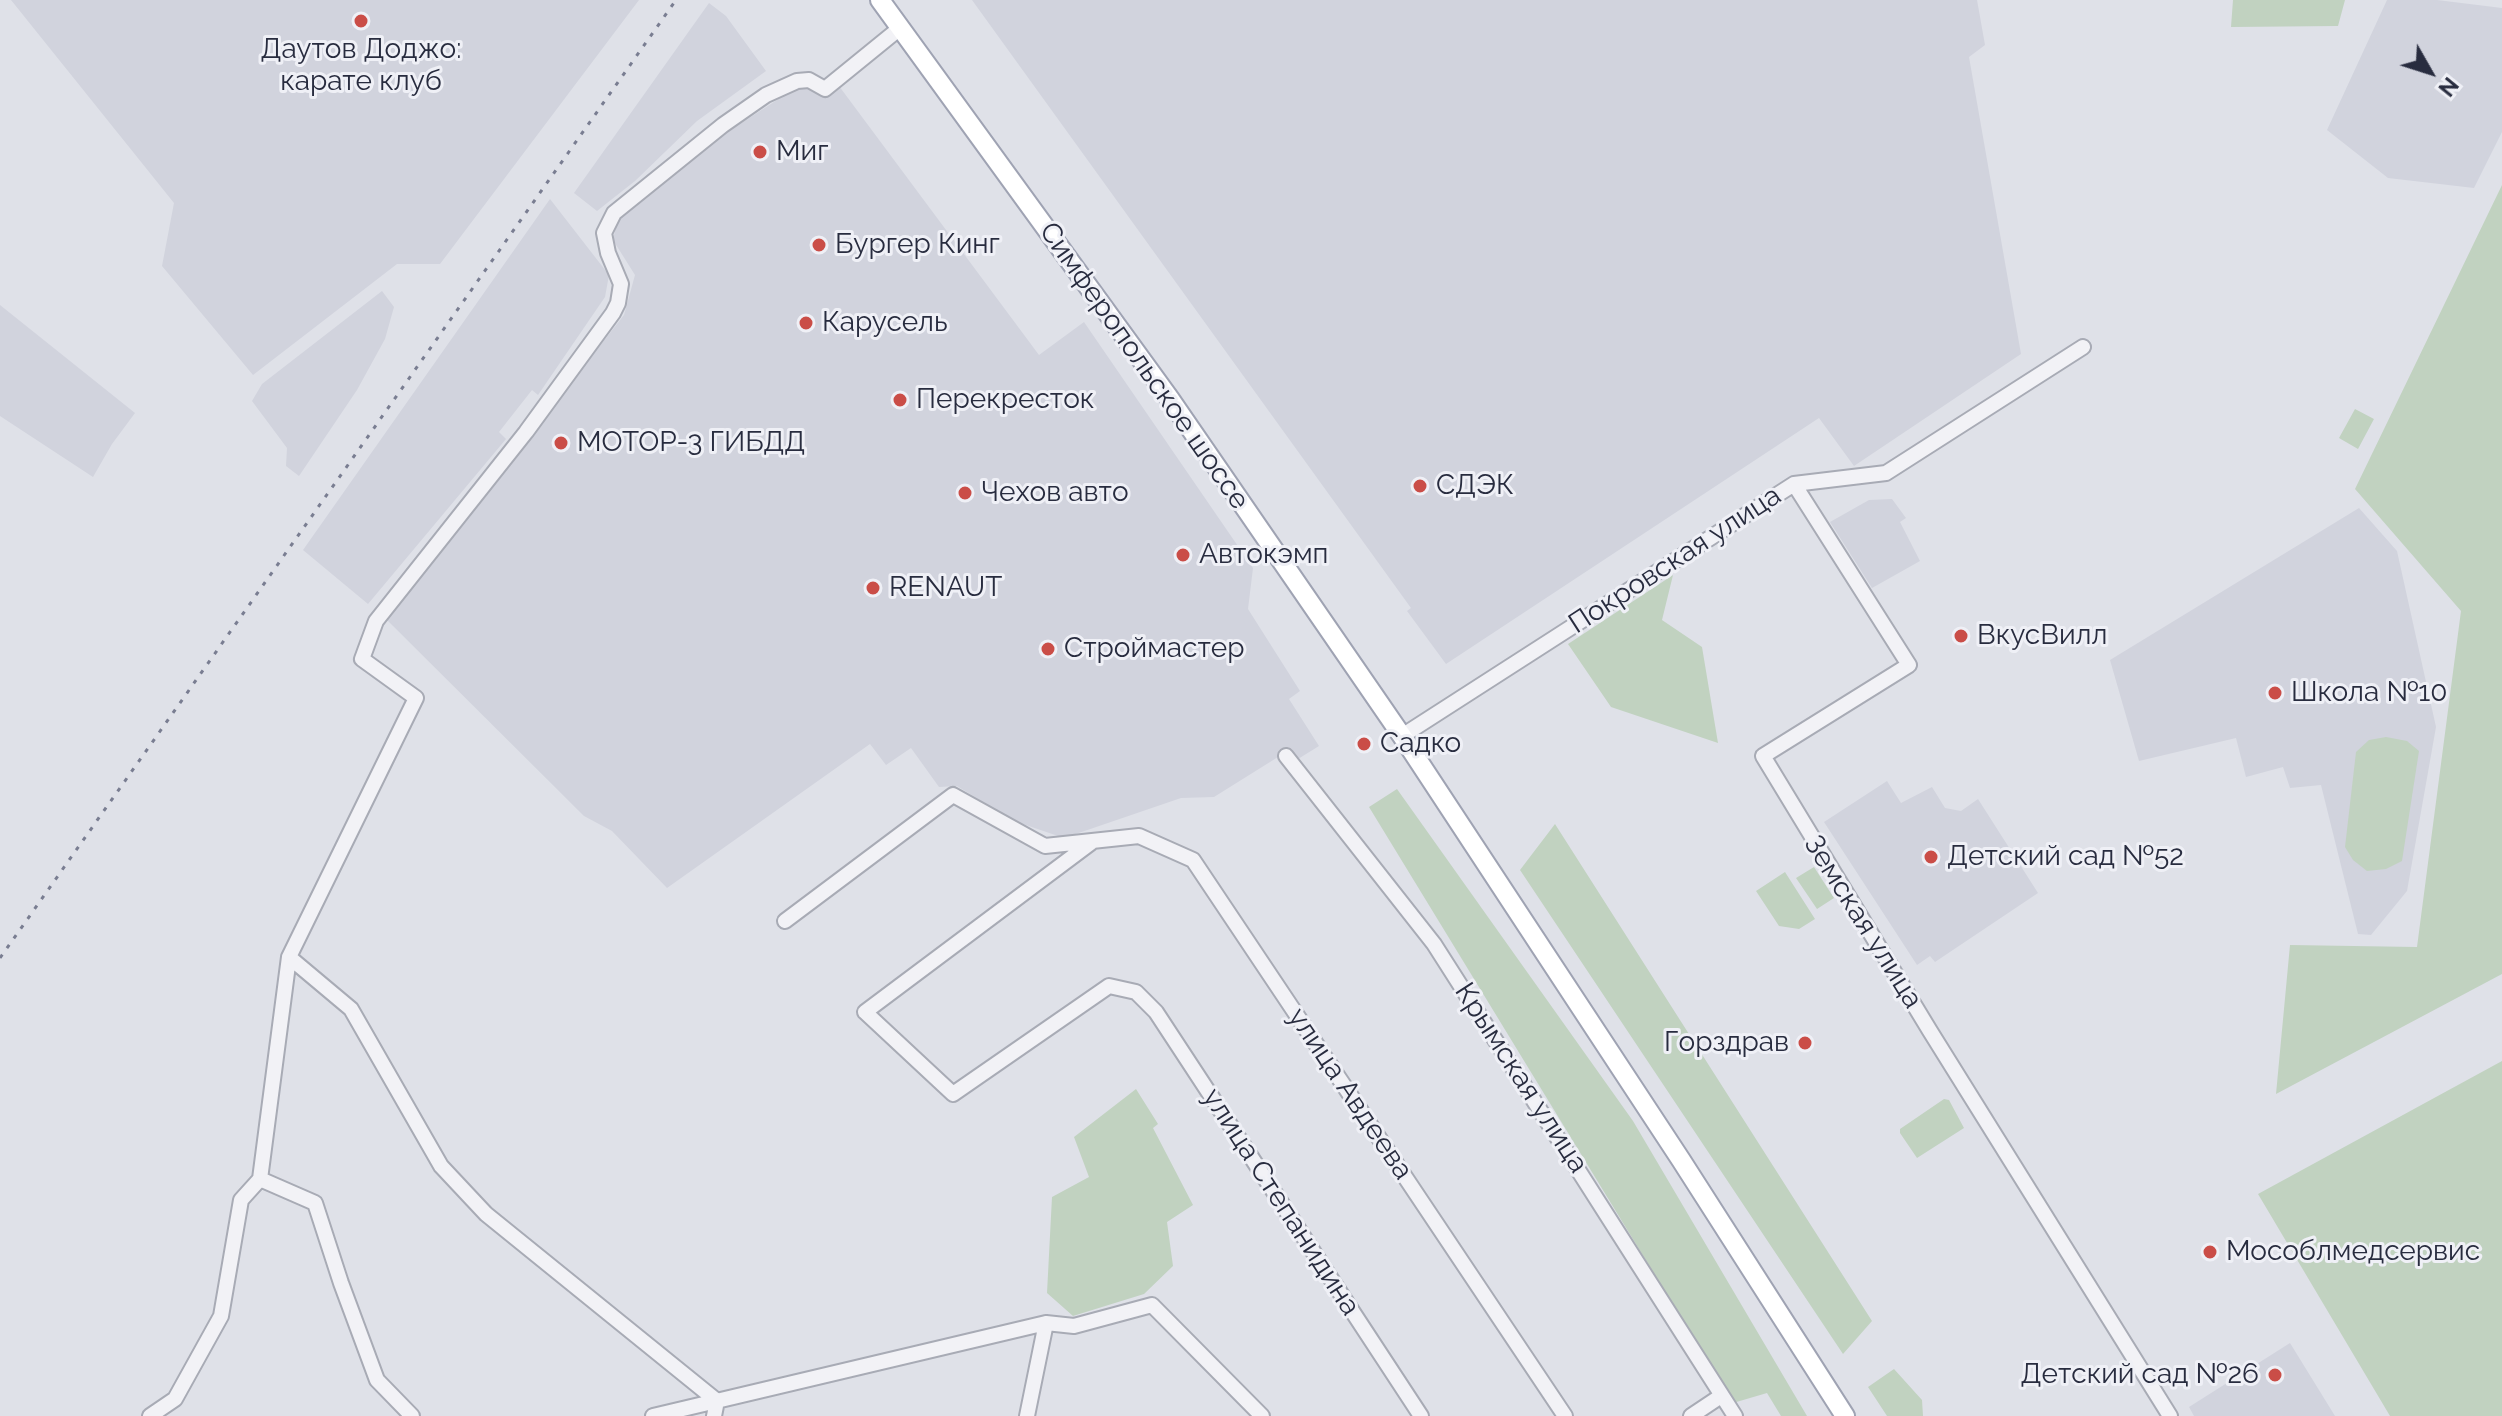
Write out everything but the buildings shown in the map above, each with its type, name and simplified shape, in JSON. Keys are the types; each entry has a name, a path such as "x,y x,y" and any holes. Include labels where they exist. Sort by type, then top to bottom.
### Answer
{"main road":[{"name":"Симферопольское шоссе","path":"880,0 1161,386 1402,736 1673,1147 1840,1414"}],"street":[{"path":"150,1416 175,1399 221,1316 241,1200 260,1179 289,957 416,698 362,659 376,621 526,432 613,313 621,284 608,253 604,233 614,213 723,125 766,95 797,81 809,80 825,89 900,28"},
{"name":"Покровская улица","path":"1402,736 1794,484 1886,473 2083,347"},
{"name":"Земская улица","path":"1794,484 1909,665 1763,756 2170,1416"},
{"name":"Крымская улица","path":"1286,756 1434,944 1735,1416"},
{"name":"улица Авдеева","path":"785,921 953,795 1045,846 1139,836 1193,860 1565,1416"},
{"name":"улица Степанидина","path":"1094,841 865,1012 953,1094 1109,986 1136,992 1156,1012 1421,1416"},
{"path":"289,957 351,1009 441,1166 486,1214 717,1401"},
{"path":"260,1179 315,1203 377,1380 412,1416"},
{"path":"653,1416 1046,1323 1074,1326 1152,1305 1262,1416"},
{"path":"1027,1416 1046,1323"},
{"path":"1691,1416 1721,1396"},
{"path":"714,1416 717,1401"}],"shaded area":[{"path":"11,0 639,0 440,264 397,264 253,375 162,266 174,203"},
{"path":"972,0 1977,0 1985,45 1969,57 2021,354 1854,466 1819,418 1446,664 1407,611 1411,608"},
{"path":"2387,0 2437,0 2502,8 2502,132 2474,188 2388,178 2327,130"},
{"path":"709,3 726,16 766,71 697,121 635,181 597,211 574,193"},
{"path":"805,82 839,86 1039,355 1084,322 1253,568 1248,609 1300,691 1289,699 1319,746 1298,759 1286,752 1214,797 1181,798 1064,838 1014,821 957,786 939,787 911,748 886,765 870,744 667,888 612,831 584,816 386,619 624,315 635,275 613,240 620,208"},
{"path":"550,199 609,275 605,297 538,395 532,390 499,432 506,439 368,604 303,550"},
{"path":"382,291 394,307 385,339 357,390 299,476 286,466 287,448 252,401 262,384"},
{"path":"0,305 135,413 93,477 0,416"},
{"path":"1892,499 1906,518 1900,522 1920,561 1872,588 1830,522 1869,500"},
{"name":"Школа №10","path":"2359,508 2397,551 2436,727 2407,891 2371,935 2358,934 2321,785 2290,788 2283,767 2246,777 2236,738 2139,761 2110,660"},
{"name":"Детский сад №52","path":"1887,781 1901,803 1932,787 1945,808 1961,811 1978,799 2038,893 1935,962 1930,956 1917,965 1824,822"},
{"name":"Детский сад №26","path":"2290,1343 2335,1416 2194,1416 2189,1407"}],"green space":[{"path":"2233,0 2345,0 2338,26 2231,27"},
{"path":"2502,185 2502,974 2276,1094 2290,945 2417,947 2461,611 2355,489"},
{"path":"2355,409 2374,419 2358,449 2339,438"},
{"path":"1673,575 1662,620 1702,647 1718,743 1611,707 1568,644"},
{"path":"2386,737 2407,741 2419,751 2402,861 2386,869 2367,871 2353,860 2345,847 2356,752 2369,740"},
{"path":"1397,789 1633,1121 1807,1416 1781,1416 1767,1393 1733,1403 1369,807"},
{"path":"1555,824 1872,1321 1843,1354 1520,870"},
{"path":"1814,867 1834,898 1817,909 1796,878"},
{"path":"1785,872 1815,919 1799,929 1779,926 1756,891"},
{"path":"2502,1061 2502,1416 2390,1416 2258,1194"},
{"path":"1136,1089 1158,1124 1153,1128 1193,1205 1167,1222 1173,1266 1144,1294 1073,1316 1047,1293 1052,1197 1089,1177 1074,1137"},
{"path":"1944,1099 1949,1100 1964,1128 1917,1158 1900,1129"},
{"path":"1894,1369 1922,1400 1923,1416 1887,1416 1868,1387"}],"railway":[{"path":"0,958 676,0"}],"place":[{"name":"Даутов Доджо: карате клуб","path":"361,21"},
{"name":"Миг","path":"760,152"},
{"name":"Бургер Кинг","path":"819,245"},
{"name":"Карусель","path":"806,323"},
{"name":"Перекресток","path":"900,400"},
{"name":"МОТОР-3 ГИБДД","path":"561,443"},
{"name":"СДЭК","path":"1420,486"},
{"name":"Чехов авто","path":"965,493"},
{"name":"Автокэмп","path":"1183,555"},
{"name":"RENAUT","path":"873,588"},
{"name":"ВкусВилл","path":"1961,636"},
{"name":"Строймастер","path":"1048,649"},
{"name":"Школа №10","path":"2275,693"},
{"name":"Садко","path":"1364,744"},
{"name":"Детский сад №52","path":"1931,857"},
{"name":"Горздрав","path":"1805,1043"},
{"name":"Мособлмедсервис","path":"2210,1252"},
{"name":"Детский сад №26","path":"2275,1375"}]}
